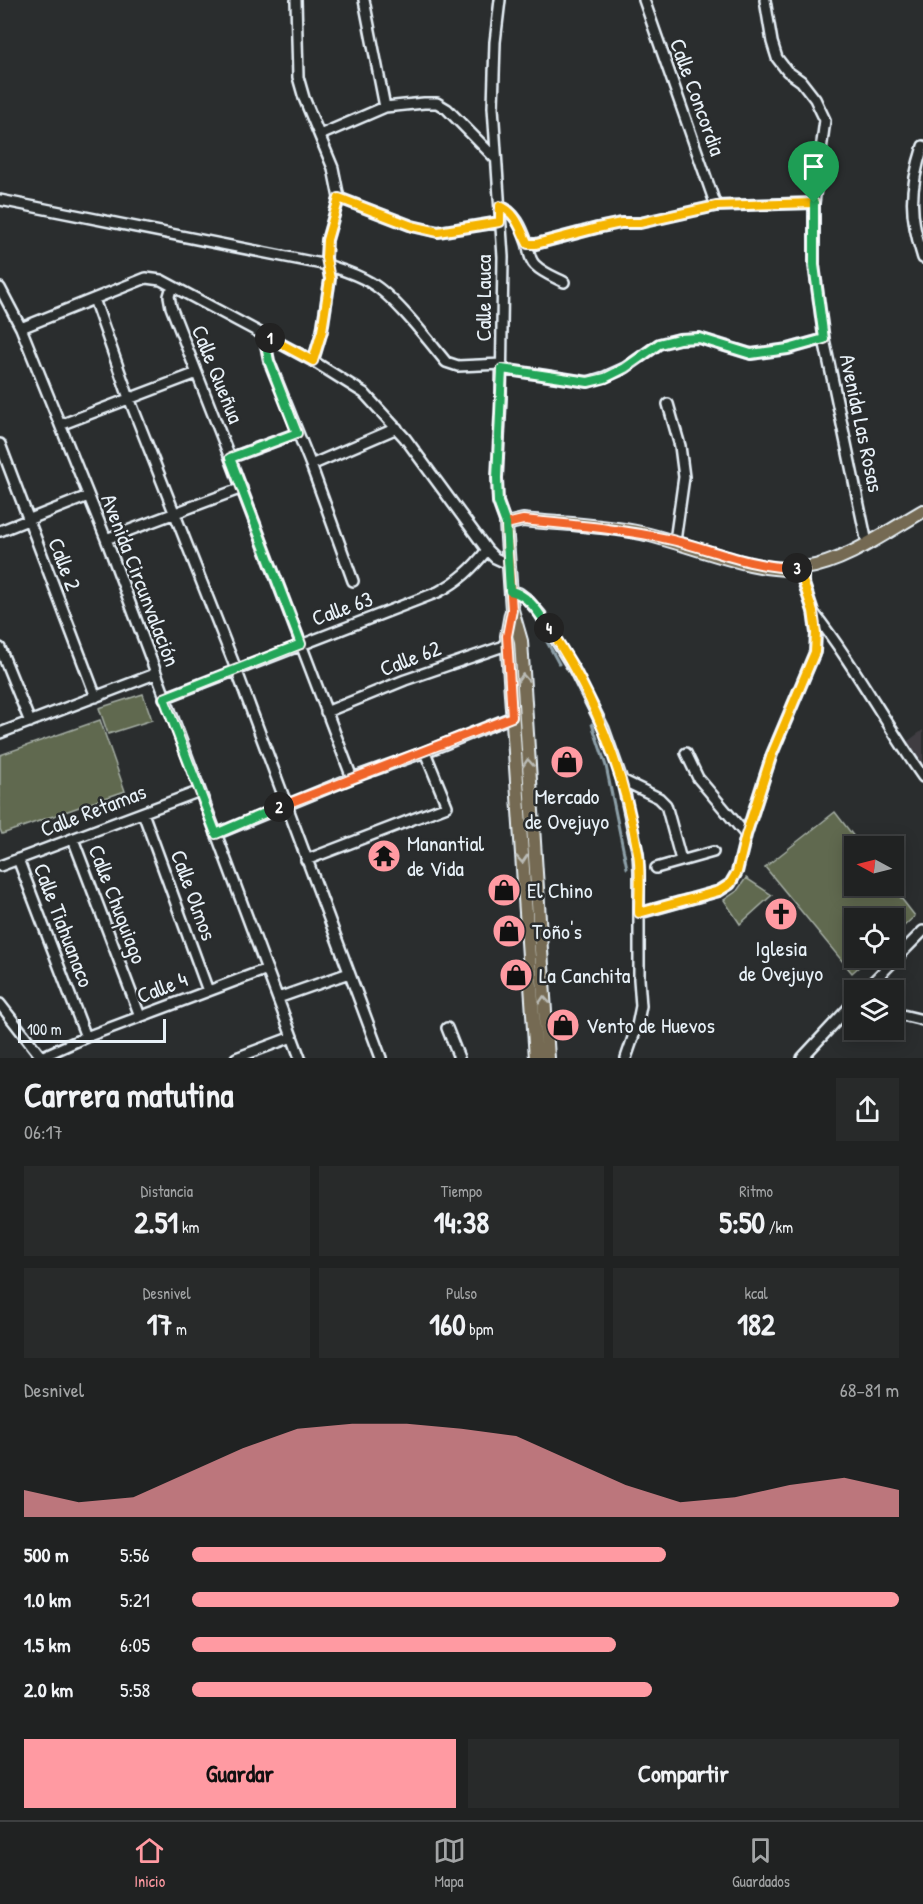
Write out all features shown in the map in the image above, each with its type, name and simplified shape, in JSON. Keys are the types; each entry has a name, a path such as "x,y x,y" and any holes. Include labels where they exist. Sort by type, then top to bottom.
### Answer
{"main road":[{"path":"548,1058 520,641 512,610 506,524 523,520 638,533 675,541 760,566 804,568 824,563 867,543 923,512"},
{"path":"512,610 507,642 536,1058"},
{"path":"507,642 520,641"},
{"path":"512,717 525,716"}],"street":[{"path":"296,0 298,77 304,98 333,168 339,198 327,240 327,265 330,279 322,331 313,361"},
{"path":"364,0 385,107"},
{"name":"Calle Lauca","path":"500,0 493,107 503,257 502,367 497,478 498,502 506,524"},
{"name":"Calle Concordia","path":"645,0 716,206"},
{"name":"Avenida Las Rosas","path":"765,0 777,58 787,71 801,81 815,99 825,120 814,203 814,265 824,339 867,543"},
{"path":"320,135 385,107 437,103 447,110 496,159"},
{"path":"923,146 920,166 911,192 912,210 923,258"},
{"path":"339,198 412,226 438,232 500,222"},
{"path":"0,200 327,265 354,274 372,283 388,296 446,362 458,366 502,367 588,382 605,378 625,368 659,344 679,339 699,338 751,354 788,349 824,339"},
{"path":"528,244 621,223 640,223 716,206 814,203"},
{"path":"500,206 508,209 513,215 528,244 528,255 534,264 564,282"},
{"path":"21,328 146,278 161,280 313,361 364,393 398,428 487,550 495,558 508,564"},
{"name":"Calle Queñua","path":"172,286 169,296 171,308 352,778"},
{"name":"Avenida Circunvalación","path":"0,288 21,328 106,539 300,1058"},
{"path":"94,299 129,398 236,669 381,1058"},
{"path":"264,335 269,361 353,581"},
{"path":"60,425 197,373"},
{"path":"668,404 680,446 684,477 675,541"},
{"path":"310,465 398,428"},
{"path":"230,458 297,433"},
{"name":"Calle 2","path":"0,444 96,697"},
{"path":"106,539 242,489"},
{"path":"0,531 88,495"},
{"name":"Calle 63","path":"164,698 438,592 458,581 473,568 487,550"},
{"path":"639,913 719,891 730,884 741,861 746,835 772,754 815,652 816,633 813,611 803,581 804,568"},
{"path":"510,591 519,592 527,599 558,642 604,729 622,780 638,854 641,1006 626,1058"},
{"path":"813,611 923,777"},
{"name":"Calle 62","path":"326,712 415,676 501,647 507,642"},
{"path":"0,648 30,722"},
{"path":"0,733 155,674"},
{"path":"216,834 352,778 512,717"},
{"path":"306,860 447,806 425,752"},
{"path":"686,753 698,778 746,835"},
{"path":"622,780 660,798 666,805 681,861"},
{"name":"Calle Retamas","path":"0,866 200,791"},
{"name":"Calle Olmos","path":"143,813 208,991"},
{"name":"Calle Chuquiago","path":"73,839 140,1017"},
{"path":"656,868 713,852"},
{"name":"Calle Tiahuanaco","path":"18,860 86,1037"},
{"path":"875,980 923,931"},
{"name":"Calle 4","path":"41,1057 86,1037 267,969"},
{"path":"278,998 349,973"},
{"path":"0,1004 41,1057"},
{"path":"802,1058 844,1013"},
{"path":"904,1015 923,1020"},
{"path":"447,1028 459,1058"},
{"path":"236,1058 292,1037"}],"shaded area":[{"path":"923,730 923,771 904,744"}],"green space":[{"path":"143,694 152,720 108,734 99,708"},
{"path":"100,720 125,791 2,834 0,829 0,755"},
{"path":"835,812 853,836 844,836 844,896 900,896 915,916 904,926 904,908 844,908 844,963 765,867"},
{"path":"746,878 772,895 740,924 724,900 737,891"},
{"path":"848,968 858,968 852,973"}],"waterway":[{"path":"546,640 559,664"},
{"path":"592,724 606,766 627,868"}],"place":[{"name":"Mercado de Ovejuyo","path":"567,762"},
{"name":"Manantial de Vida","path":"384,856"},
{"name":"El Chino","path":"504,890"},
{"name":"Iglesia de Ovejuyo","path":"781,914"},
{"name":"Toño's","path":"509,931"},
{"name":"La Canchita","path":"516,975"},
{"name":"Vento de Huevos","path":"563,1025"}],"route":[{"path":"814,203 716,206 640,223 621,223 528,244 517,220 508,209 500,206 500,222 438,232 412,226 339,198 327,240 326,258 330,279 322,331 313,361 264,335 269,361 297,433 230,458 301,644 164,698 216,834 352,778 512,717 507,636 512,610 508,564 506,524 523,520 638,533 675,541 760,566 804,568 803,581 813,611 816,633 815,652 772,754 746,835 741,861 730,884 719,891 639,913 638,854 622,780 604,729 575,670 540,614 519,592 510,591 508,564 506,524 498,502 497,478 502,369 588,382 605,378 625,368 659,344 679,339 699,338 751,354 788,349 824,339 814,265 814,203"}]}
